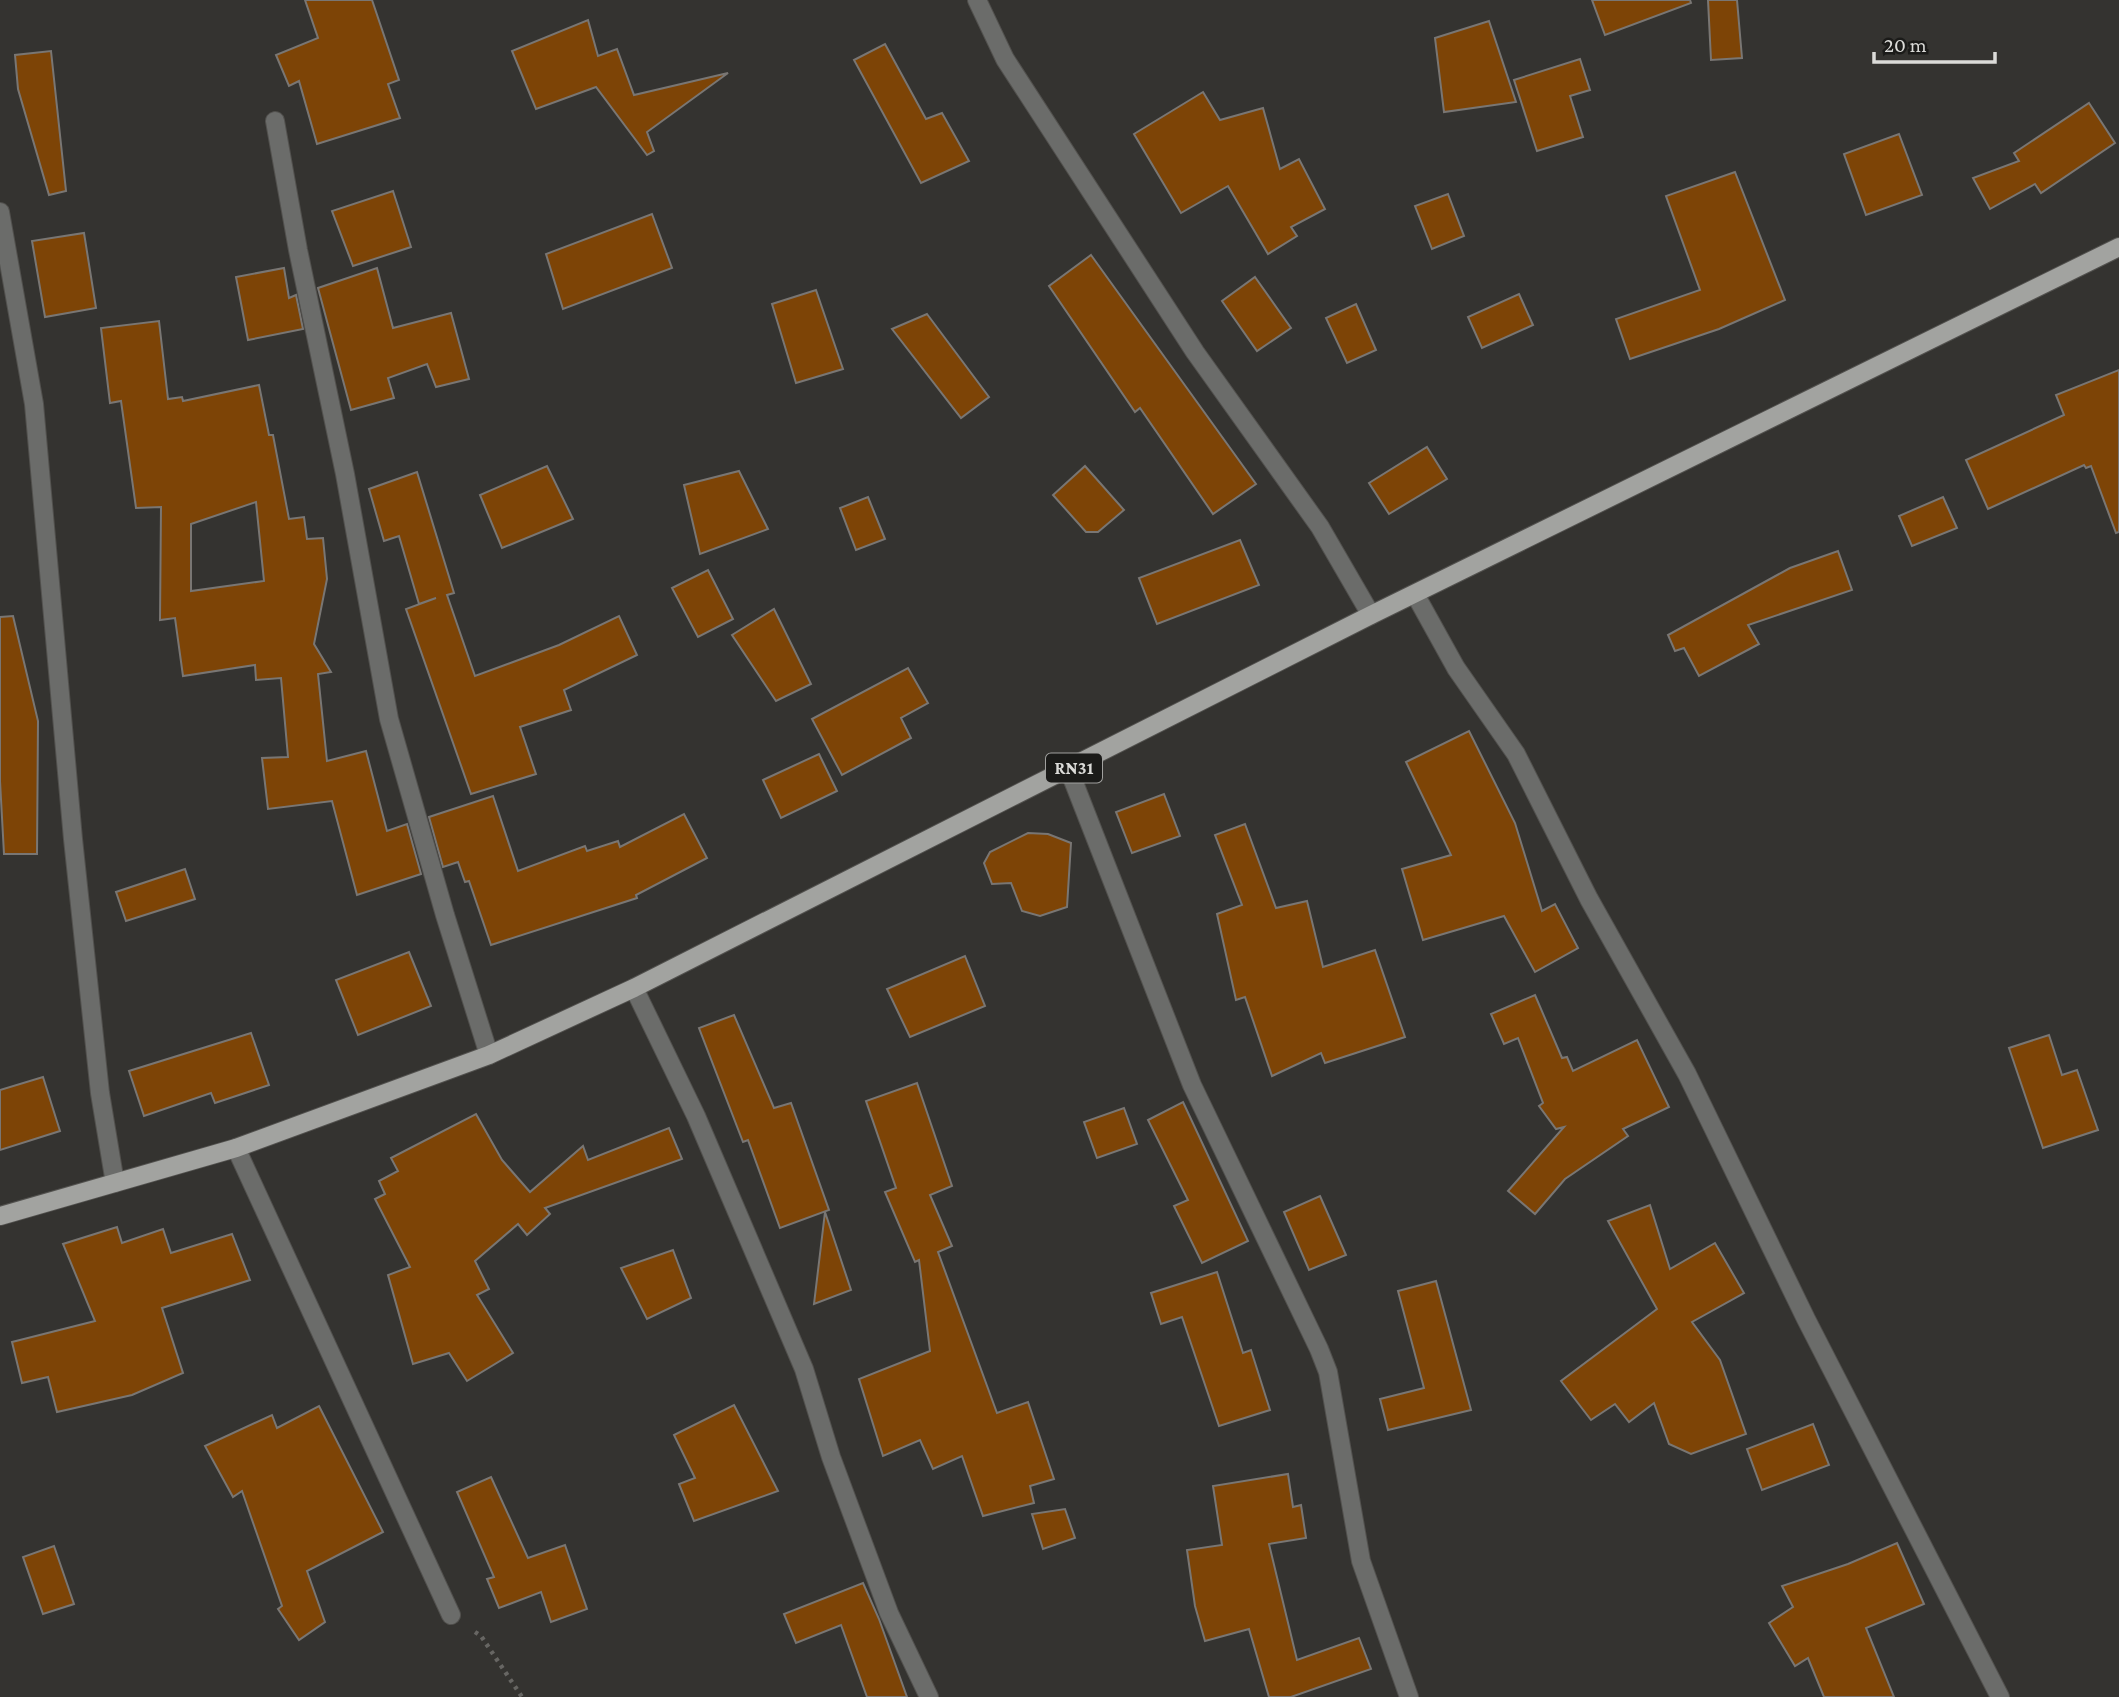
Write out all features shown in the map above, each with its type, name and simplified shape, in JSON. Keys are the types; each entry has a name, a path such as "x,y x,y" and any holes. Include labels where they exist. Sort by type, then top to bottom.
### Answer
{"main road":[{"name":"RN31","path":"0,1216 236,1147 489,1055 634,988 1371,615 2119,247"}],"street":[{"path":"977,0 1005,59 1195,352 1320,527 1371,615"},
{"path":"275,121 298,250 345,474 389,719 445,915 489,1055"},
{"path":"0,212 34,404 80,906 100,1093 116,1183"},
{"path":"1415,594 1456,668 1516,754 1589,899 1687,1074 1806,1319 2000,1697"},
{"path":"1069,770 1192,1085 1320,1349 1328,1372 1360,1561 1409,1697"},
{"path":"634,988 696,1116 780,1311 804,1369 831,1457 889,1613 929,1697"},
{"path":"236,1147 451,1615"}],"path":[{"path":"451,1615 481,1636 522,1697"}],"building":[{"path":"305,0 372,0 399,80 388,84 400,118 317,144 299,81 289,86 276,55 318,38"},
{"path":"1592,0 1690,0 1691,3 1605,35"},
{"path":"1708,0 1737,0 1742,58 1711,60"},
{"path":"588,20 598,56 617,49 634,95 728,73 647,132 654,151 647,155 596,87 536,109 512,51"},
{"path":"1489,21 1516,102 1444,112 1435,38"},
{"path":"885,44 926,119 942,113 969,161 921,183 854,60"},
{"path":"51,51 66,191 49,195 18,89 15,55"},
{"path":"1580,59 1590,90 1570,96 1583,137 1537,151 1514,80"},
{"path":"1203,92 1220,120 1263,108 1280,169 1299,159 1325,209 1291,227 1297,236 1268,254 1228,186 1181,213 1134,134"},
{"path":"2089,103 2115,143 2041,193 2035,184 1990,209 1973,178 2019,161 2014,153"},
{"path":"1899,134 1922,195 1866,215 1844,154"},
{"path":"1735,172 1785,300 1719,329 1630,359 1616,319 1700,290 1666,196"},
{"path":"393,191 411,247 353,266 332,211"},
{"path":"1448,194 1464,236 1432,249 1415,206"},
{"path":"652,214 672,268 563,309 546,254"},
{"path":"84,233 96,308 45,317 32,241"},
{"path":"1091,255 1256,484 1213,514 1140,408 1135,412 1049,286"},
{"path":"284,268 289,298 296,295 303,329 248,340 236,277"},
{"path":"377,268 393,328 451,313 469,379 436,387 427,364 388,378 394,398 351,410 318,288"},
{"path":"1255,277 1291,328 1257,351 1222,301"},
{"path":"816,290 843,369 796,383 772,304"},
{"path":"1519,294 1533,325 1482,348 1468,317"},
{"path":"1356,304 1376,350 1347,363 1326,318"},
{"path":"927,314 989,397 961,418 892,329"},
{"path":"159,321 168,399 182,397 183,401 259,385 269,435 273,435 289,519 304,517 307,539 323,538 327,579 314,644 331,672 318,674 327,761 366,751 387,831 407,824 421,874 357,895 332,801 268,809 262,758 288,757 281,678 256,680 255,665 183,676 175,618 160,620 161,507 136,508 121,401 110,403 101,328","holes":["256,502 264,581 191,591 191,524"]},
{"path":"2119,370 2119,532 2116,533 2091,466 2086,468 2084,465 1988,509 1966,460 2064,415 2056,395"},
{"path":"1427,447 1447,479 1389,514 1369,483"},
{"path":"547,466 573,519 502,548 480,495"},
{"path":"1085,466 1124,510 1098,532 1086,532 1053,495"},
{"path":"739,471 768,529 700,554 684,485"},
{"path":"417,472 454,593 447,595 475,676 559,645 619,616 637,655 564,690 571,710 520,727 536,774 471,794 406,609 436,598 419,604 399,536 384,541 369,489"},
{"path":"868,497 885,539 856,550 840,508"},
{"path":"1943,497 1957,528 1912,546 1899,516"},
{"path":"1240,540 1259,585 1157,624 1139,578"},
{"path":"1838,551 1852,590 1748,625 1759,644 1699,676 1684,648 1675,651 1668,635 1790,568"},
{"path":"708,570 733,619 698,637 672,588"},
{"path":"774,609 811,684 776,701 732,635"},
{"path":"13,616 38,721 37,854 4,854 0,781 0,617"},
{"path":"908,668 928,703 901,718 911,738 842,775 812,719"},
{"path":"1469,731 1515,823 1542,911 1555,904 1578,948 1535,972 1504,916 1423,940 1402,869 1451,855 1406,762"},
{"path":"819,754 837,791 781,818 763,780"},
{"path":"1164,794 1180,836 1132,853 1116,812"},
{"path":"493,796 518,871 585,846 587,851 618,841 620,847 684,814 707,858 636,895 637,898 491,945 469,881 465,882 458,862 443,867 429,817"},
{"path":"1245,824 1276,908 1307,901 1323,967 1375,950 1405,1037 1325,1063 1321,1053 1272,1076 1245,997 1236,1000 1217,914 1242,905 1215,835"},
{"path":"1028,833 1048,834 1071,843 1067,907 1040,916 1022,911 1011,883 992,884 984,863 990,852"},
{"path":"185,869 195,899 126,921 116,892"},
{"path":"409,952 431,1006 358,1035 336,980"},
{"path":"965,956 985,1006 910,1037 887,989"},
{"path":"1535,995 1562,1058 1567,1057 1573,1071 1637,1040 1669,1107 1623,1129 1628,1136 1565,1179 1535,1214 1508,1191 1564,1127 1556,1129 1539,1106 1543,1103 1518,1038 1504,1044 1491,1014"},
{"path":"734,1015 774,1108 791,1103 829,1210 780,1228 748,1140 743,1142 699,1028"},
{"path":"251,1033 269,1085 215,1103 211,1093 144,1116 129,1071"},
{"path":"2049,1035 2062,1075 2077,1070 2098,1130 2043,1148 2009,1048"},
{"path":"43,1077 60,1131 0,1150 0,1090"},
{"path":"917,1083 952,1186 930,1195 952,1246 938,1252 997,1413 1028,1402 1054,1479 1030,1486 1034,1503 983,1516 962,1456 933,1469 920,1440 883,1456 859,1379 930,1351 919,1260 915,1262 885,1192 896,1188 866,1101"},
{"path":"1183,1102 1248,1241 1202,1263 1174,1206 1188,1200 1148,1120"},
{"path":"1124,1108 1137,1144 1097,1158 1084,1122"},
{"path":"476,1114 502,1160 530,1192 583,1146 588,1160 669,1128 682,1159 545,1208 550,1214 527,1235 518,1224 475,1261 489,1289 477,1295 513,1353 467,1381 449,1353 413,1364 388,1275 410,1267 375,1199 385,1194 379,1181 398,1171 391,1158"},
{"path":"1320,1196 1346,1255 1309,1270 1284,1212"},
{"path":"1650,1205 1670,1269 1715,1243 1744,1293 1692,1322 1720,1360 1746,1434 1691,1454 1669,1444 1654,1403 1629,1422 1615,1404 1591,1420 1561,1381 1657,1309 1608,1221"},
{"path":"825,1212 851,1290 814,1304"},
{"path":"117,1227 122,1243 163,1229 171,1253 232,1234 250,1280 162,1308 183,1373 132,1395 57,1412 48,1377 22,1383 12,1342 95,1321 63,1244"},
{"path":"673,1250 691,1298 647,1319 621,1268"},
{"path":"1217,1272 1243,1353 1251,1350 1270,1410 1219,1426 1182,1317 1161,1324 1151,1293"},
{"path":"1436,1281 1471,1410 1388,1430 1380,1399 1424,1388 1398,1291"},
{"path":"734,1405 778,1491 694,1521 679,1484 695,1478 674,1435"},
{"path":"319,1406 383,1532 307,1571 325,1622 299,1640 278,1609 282,1606 242,1491 233,1497 205,1446 272,1415 277,1428"},
{"path":"1813,1424 1829,1465 1762,1490 1747,1449"},
{"path":"1288,1474 1293,1507 1301,1505 1306,1538 1269,1544 1297,1660 1359,1638 1371,1669 1291,1697 1269,1697 1249,1629 1205,1641 1195,1606 1187,1550 1222,1545 1213,1486"},
{"path":"491,1477 528,1558 565,1545 587,1609 551,1622 541,1592 499,1608 487,1579 494,1577 457,1492"},
{"path":"1065,1509 1075,1538 1043,1549 1032,1514"},
{"path":"1897,1543 1924,1604 1866,1628 1894,1697 1824,1697 1808,1658 1795,1666 1769,1623 1793,1607 1782,1586 1848,1564"},
{"path":"54,1546 74,1604 43,1614 23,1557"},
{"path":"863,1583 907,1697 867,1697 841,1625 796,1643 784,1614"}]}
